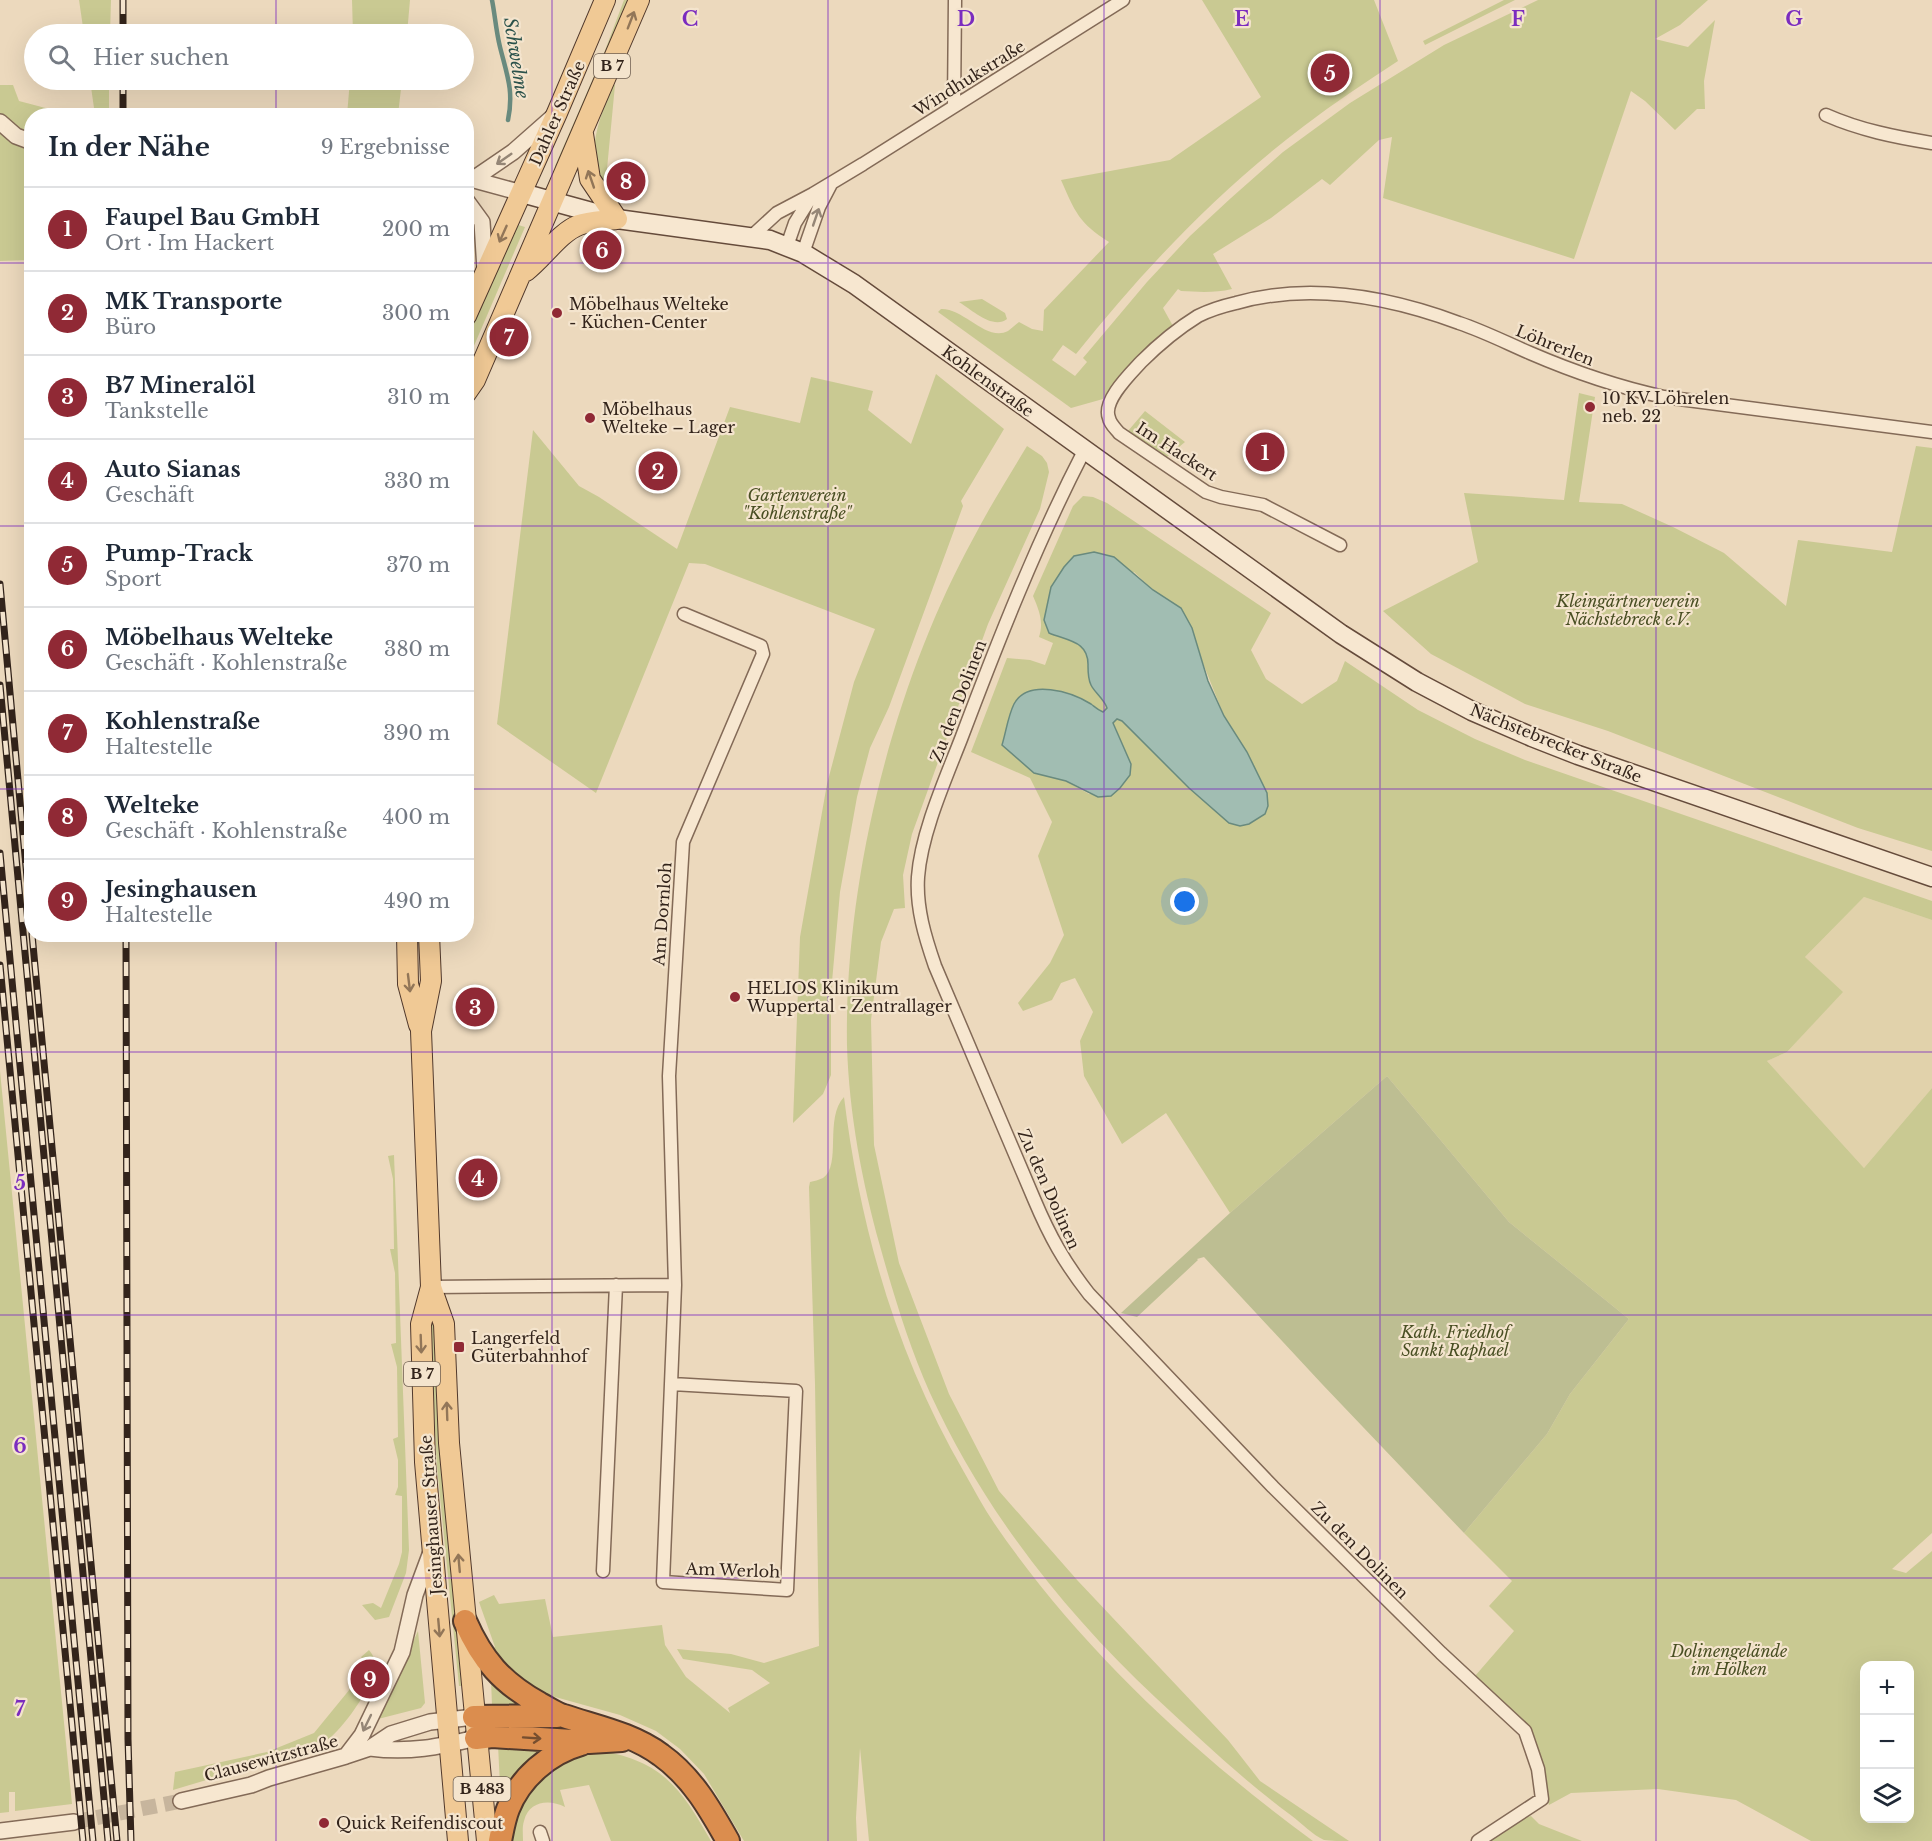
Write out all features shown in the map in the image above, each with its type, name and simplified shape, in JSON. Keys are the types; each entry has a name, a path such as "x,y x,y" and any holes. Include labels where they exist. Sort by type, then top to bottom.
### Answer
{"highway":[{"path":"465,1621 474,1642 508,1685 561,1716 635,1739 661,1755 684,1774 707,1803 728,1841"},
{"path":"475,1727 561,1716"},
{"path":"475,1727 492,1736 589,1742 635,1739"},
{"path":"500,1841 507,1811 525,1779 567,1748 589,1742"}],"main road":[{"name":"Dahler Straße","path":"522,193 605,0"},
{"name":"Dahler Straße","path":"553,201 639,0"},
{"path":"521,275 540,260 563,235 579,225 616,219 590,179 583,132"},
{"name":"Kohlenstraße","path":"522,193 616,219 752,236 795,249 854,284 1066,438"},
{"name":"B 7","path":"474,299 522,193"},
{"name":"B 7","path":"474,381 553,201"},
{"name":"Nächstebrecker Straße","path":"1066,438 1367,651 1417,682 1472,711 1578,755 1932,877"},
{"name":"Jesinghauser Straße","path":"407,942 408,984 421,1031 431,1287 444,1324 448,1443 487,1841"},
{"name":"Jesinghauser Straße","path":"421,1031 431,981 429,942"},
{"name":"Jesinghauser Straße","path":"431,1287 421,1324 425,1462 458,1841"}],"street":[{"path":"954,106 955,0"},
{"name":"Windhukstraße","path":"752,236 777,213 831,183 1123,0"},
{"name":"Kohlenstraße","path":"474,176 513,152 557,114"},
{"path":"1826,115 1846,124 1889,136 1932,143"},
{"path":"0,122 16,136 24,139"},
{"name":"Kohlenstraße","path":"474,180 522,193"},
{"path":"795,249 831,183"},
{"name":"Windhukstraße","path":"795,249 795,223 813,194"},
{"path":"474,211 482,222 485,275"},
{"name":"Löhrerlen","path":"1177,331 1199,315 1254,298 1288,292 1364,297 1414,308 1461,323 1532,354 1625,389 1664,398 1932,432"},
{"name":"Im Hackert","path":"1177,331 1139,364 1120,387 1109,402 1107,411 1109,420 1119,433 1206,492 1221,498 1263,505 1340,545"},
{"name":"Zu den Dolinen","path":"1084,451 1014,602 942,789 922,851 918,876 918,900 924,932 935,966 1049,1234 1066,1265 1089,1294 1273,1487 1441,1653 1525,1731 1538,1769 1542,1799 1478,1841"},
{"name":"Am Dornloh","path":"675,1285 669,1076 683,842 763,654 761,646 684,614"},
{"path":"603,1571 616,1285"},
{"path":"431,1287 675,1285"},
{"name":"Am Werloh","path":"672,1384 796,1391 787,1590 663,1582 675,1285"},
{"path":"346,1756 362,1735 402,1652 415,1595 432,1549"},
{"name":"Clausewitzstraße","path":"181,1801 251,1785 346,1756 370,1748 391,1734 447,1719 475,1727"},
{"path":"450,1744 475,1727"},
{"name":"Clausewitzstraße","path":"370,1748 396,1751 450,1744"},
{"path":"0,1831 74,1822"}],"shaded area":[{"path":"1094,552 1114,557 1153,590 1181,608 1192,628 1208,681 1224,716 1247,752 1267,793 1268,806 1265,814 1249,824 1240,826 1229,823 1189,788 1122,721 1117,719 1113,723 1131,764 1130,775 1111,796 1098,797 1066,781 1034,773 1002,745 1014,704 1029,691 1040,689 1062,692 1083,699 1103,712 1107,708 1090,683 1085,651 1070,640 1049,633 1044,620 1051,587 1064,567 1074,556"},
{"path":"1864,897 1932,920 1932,1088 1864,1168 1767,1061 1787,1052 1842,992 1805,957"}],"green space":[{"path":"79,0 111,0 110,24 83,24"},
{"path":"352,0 410,0 408,24 353,24"},
{"path":"624,0 630,0 559,168 555,166 604,53"},
{"path":"1202,0 1374,0 1398,61 1315,117 1242,177 1155,262 1076,354 1063,345 1052,360 1075,376 1087,362 1083,358 1147,282 1190,236 1283,152 1350,103 1444,45 1538,0 1708,0 1680,25 1655,39 1688,47 1715,20 1704,81 1705,109 1697,109 1675,130 1645,101 1631,91 1574,259 1383,198 1392,137 1379,140 1330,185 1322,179 1271,218 1213,254 1232,289 1207,292 1178,289 1163,308 1173,326 1141,354 1103,399 1071,408 938,312 941,309 950,310 991,332 1008,331 1019,322 1032,329 1043,331 1044,310 1109,242 1091,229 1079,216 1061,180 1170,160 1261,97"},
{"path":"1504,0 1515,0 1425,45 1423,41"},
{"path":"613,84 615,85 605,190 596,171 594,147 598,125"},
{"path":"0,85 13,85 19,101 46,108 24,108 24,260 0,261"},
{"path":"91,90 109,90 109,108 94,108"},
{"path":"349,90 401,90 399,108 348,108"},
{"path":"515,224 525,227 474,346 474,322"},
{"path":"982,299 1005,313 1007,319 1001,322 989,321 959,302"},
{"name":"Gartenverein \"Kohlenstraße\"","path":"936,374 1004,429 961,501 963,506 889,707 870,748 857,797 840,892 831,993 831,1075 823,1094 793,1123 800,937 827,784 854,682 875,629 705,564 689,563 596,793 497,724 533,430 579,486 677,549 730,407 800,423 811,377 873,391 868,410 911,444"},
{"name":"Kleingärtnerverein Nächstebreck e.V.","path":"1579,393 1595,397 1579,502 1622,504 1673,527 1724,553 1786,606 1798,540 1892,552 1916,446 1932,448 1932,851 1858,828 1608,731 1525,704 1431,654 1383,611 1478,562 1464,493 1564,500"},
{"path":"1145,411 1185,442 1167,457 1128,431"},
{"path":"1027,446 1042,456 1049,472 1040,509 988,624 912,834 903,875 905,908 894,909 881,942 871,1020 874,1145 899,1263 949,1394 999,1491 1078,1581 1228,1740 1260,1781 1349,1841 1324,1840 1316,1835 1222,1759 1122,1665 1089,1630 1028,1556 1000,1518 975,1477 930,1393 896,1302 868,1197 854,1122 847,1046 848,982 854,917 865,850 879,784 920,654 945,594 974,537"},
{"name":"Dolinengelände im Hölken","path":"1083,496 1093,497 1107,503 1271,613 1251,650 1266,679 1302,704 1337,681 1345,661 1418,710 1475,739 1525,760 1932,901 1932,920 1864,897 1805,957 1843,992 1787,1052 1767,1061 1864,1168 1932,1088 1932,1533 1892,1569 1906,1573 1932,1551 1932,1841 1811,1841 1736,1800 1658,1789 1571,1793 1549,1805 1528,1729 1513,1711 1475,1676 1514,1631 1489,1606 1512,1581 1464,1533 1547,1434 1570,1394 1629,1319 1509,1222 1387,1076 1230,1213 1166,1113 1122,1144 1084,1076 1080,1041 1093,1012 1075,978 1061,983 1052,1000 1023,1011 1018,1003 1050,963 1064,935 1038,856 1052,822 1030,778 971,752 1007,658 1030,660 1045,665 1053,643 1039,637 1041,621 1033,596 1073,506","holes":["1134,572 1153,590 1181,608 1224,716 1247,752 1267,793 1265,814 1249,824 1240,826 1189,788 1122,721 1117,719 1113,722 1131,764 1130,775 1120,788 1089,794 1066,781 1034,773 1002,745 1014,704 1091,704 1103,712 1107,708 1090,683 1085,652 1076,644 1049,633"]},
{"path":"0,1071 72,1804 15,1811 15,1792 9,1792 9,1812 0,1813"},
{"name":"Kath. Friedhof Sankt Raphael","path":"1387,1076 1509,1222 1629,1319 1570,1394 1547,1434 1464,1533 1204,1257 1197,1259 1137,1317 1121,1313 1230,1213"},
{"path":"844,1097 860,1195 871,1243 901,1337 940,1428 990,1517 1062,1612 1140,1695 1224,1771 1313,1841 869,1841 860,1748 857,1841 744,1841 704,1774 680,1749 656,1731 620,1715 530,1690 490,1650 495,1647 479,1602 494,1595 499,1604 545,1599 553,1637 662,1625 665,1645 686,1677 730,1713 728,1708 770,1683 752,1670 683,1659 677,1649 731,1654 764,1663 819,1646 809,1187 810,1182 823,1178 829,1172 833,1152 835,1117"},
{"path":"394,1155 409,1550 406,1573 389,1617 375,1620 362,1605 373,1603 381,1608 402,1552 402,1496 395,1495 398,1487 398,1460 393,1439 398,1437 397,1367 391,1344 396,1343 395,1273 390,1249 394,1249 393,1179 388,1156"},
{"path":"434,1318 442,1468 463,1686 459,1686 437,1467 429,1319"},
{"path":"418,1631 425,1703 421,1708 378,1719"},
{"path":"369,1650 375,1663 371,1681 352,1713 329,1739 310,1749 173,1790 175,1772 267,1752 314,1733 359,1678 364,1668 361,1657"},
{"path":"491,1680 521,1705 492,1705"},
{"path":"498,1745 545,1748 516,1774 502,1797 500,1785"},
{"path":"601,1751 640,1762 655,1770 680,1793 711,1841 611,1841 589,1785 560,1790 565,1807 546,1803 530,1809 524,1821 523,1841 509,1841 514,1816 535,1780 579,1754"},
{"path":"1531,1816 1539,1824 1582,1841 1486,1841"}],"waterway":[{"name":"Schwelme","path":"492,0 509,83 508,120"}],"tunnel":[{"path":"74,1822 181,1801"}],"railway":[{"path":"123,0 123,24"},
{"path":"123,90 123,108"},
{"path":"0,584 24,845"},
{"path":"0,685 24,942"},
{"path":"0,853 93,1841"},
{"path":"24,942 108,1841"},
{"path":"33,942 117,1841"},
{"path":"126,942 128,1739 131,1841"},
{"path":"0,965 83,1841"}],"place":[{"name":"Pump-Track","path":"1330,73"},
{"name":"Welteke","path":"626,181"},
{"name":"Möbelhaus Welteke","path":"602,250"},
{"name":"Möbelhaus Welteke - Küchen-Center","path":"557,313"},
{"name":"Kohlenstraße","path":"509,337"},
{"name":"10 KV Löhrelen neb. 22","path":"1590,407"},
{"name":"Möbelhaus Welteke – Lager","path":"590,418"},
{"name":"Faupel Bau GmbH","path":"1265,452"},
{"name":"MK Transporte","path":"658,471"},
{"name":"HELIOS Klinikum Wuppertal - Zentrallager","path":"735,997"},
{"name":"B7 Mineralöl","path":"475,1007"},
{"name":"Auto Sianas","path":"478,1178"},
{"name":"Langerfeld Güterbahnhof","path":"459,1347"},
{"name":"Jesinghausen","path":"370,1679"},
{"name":"Quick Reifendiscout","path":"324,1823"}]}
